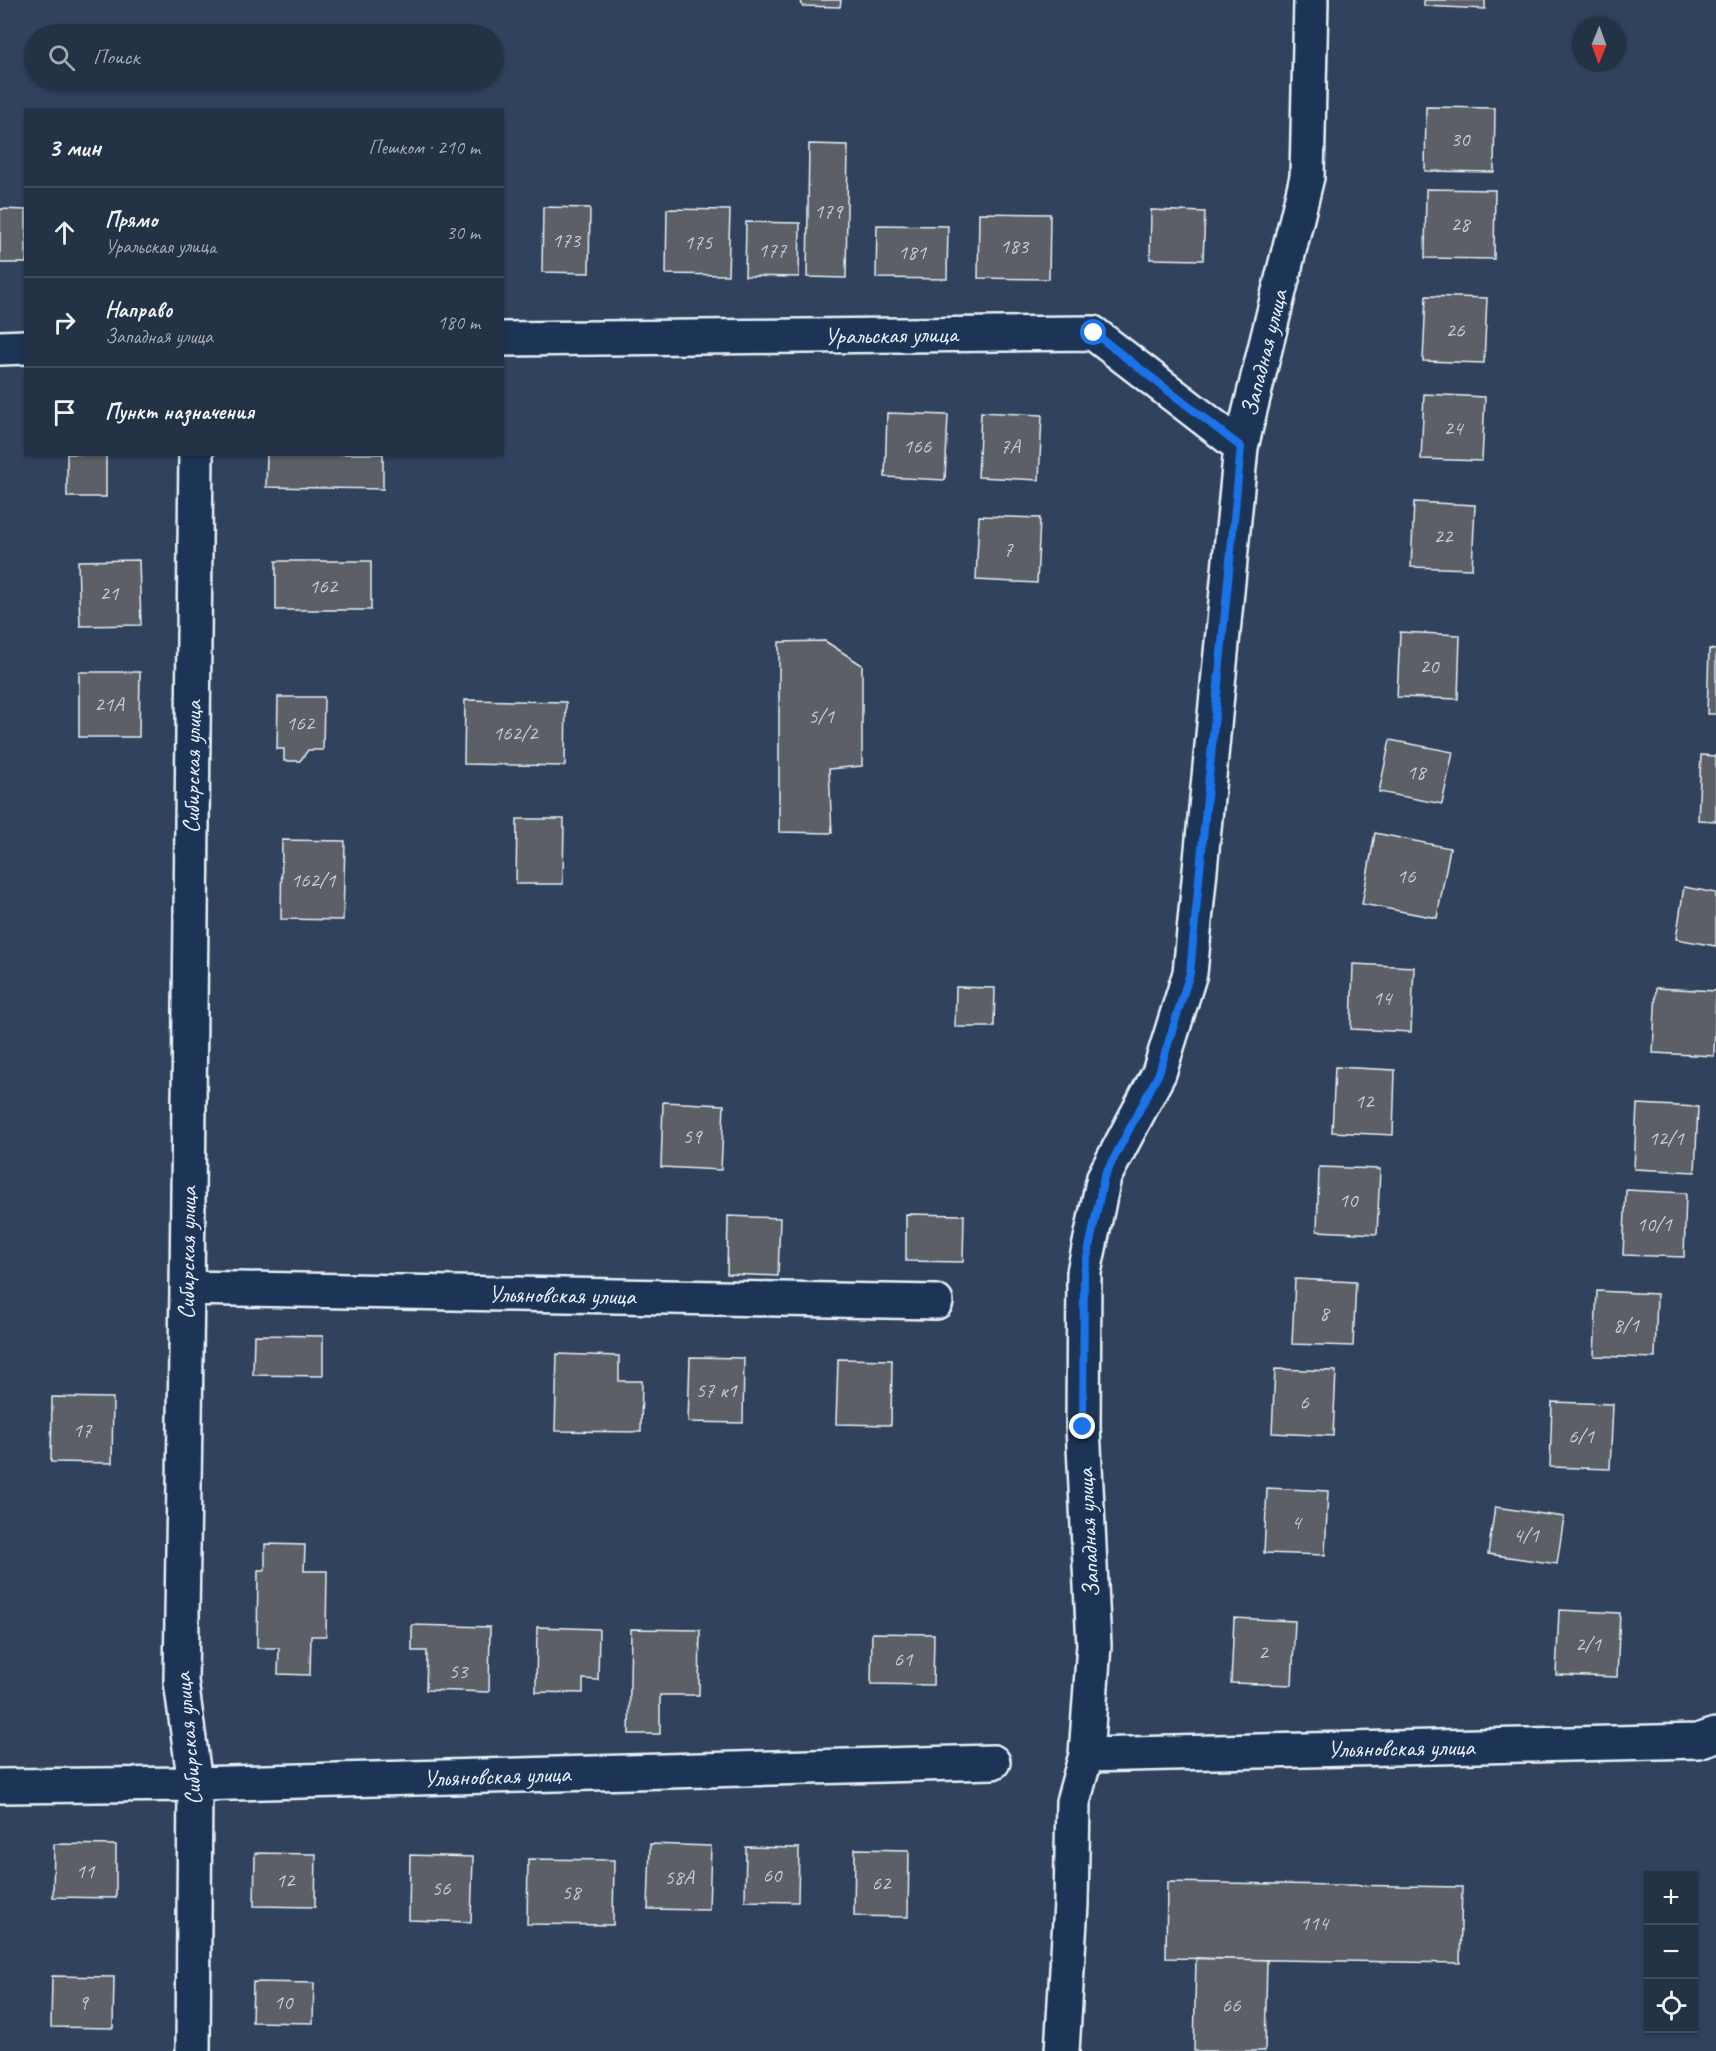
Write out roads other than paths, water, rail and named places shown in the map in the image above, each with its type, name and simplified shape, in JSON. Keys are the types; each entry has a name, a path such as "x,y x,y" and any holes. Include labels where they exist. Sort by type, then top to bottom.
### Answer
{"street":[{"name":"Западная улица","path":"1062,2051 1071,1904 1073,1802 1086,1755 1094,1645 1083,1427 1084,1272 1104,1177 1159,1073 1190,973 1241,447 1307,177 1311,0"},
{"name":"Уральская улица","path":"504,339 1094,333 1241,447"},
{"path":"0,348 24,347"},
{"name":"Сибирская улица","path":"193,2051 195,1784 181,1681 196,456"},
{"name":"Ульяновская улица","path":"187,1288 936,1302"},
{"name":"Ульяновская улица","path":"1086,1755 1698,1741 1716,1736"},
{"name":"Ульяновская улица","path":"0,1786 195,1784 993,1762"}]}
